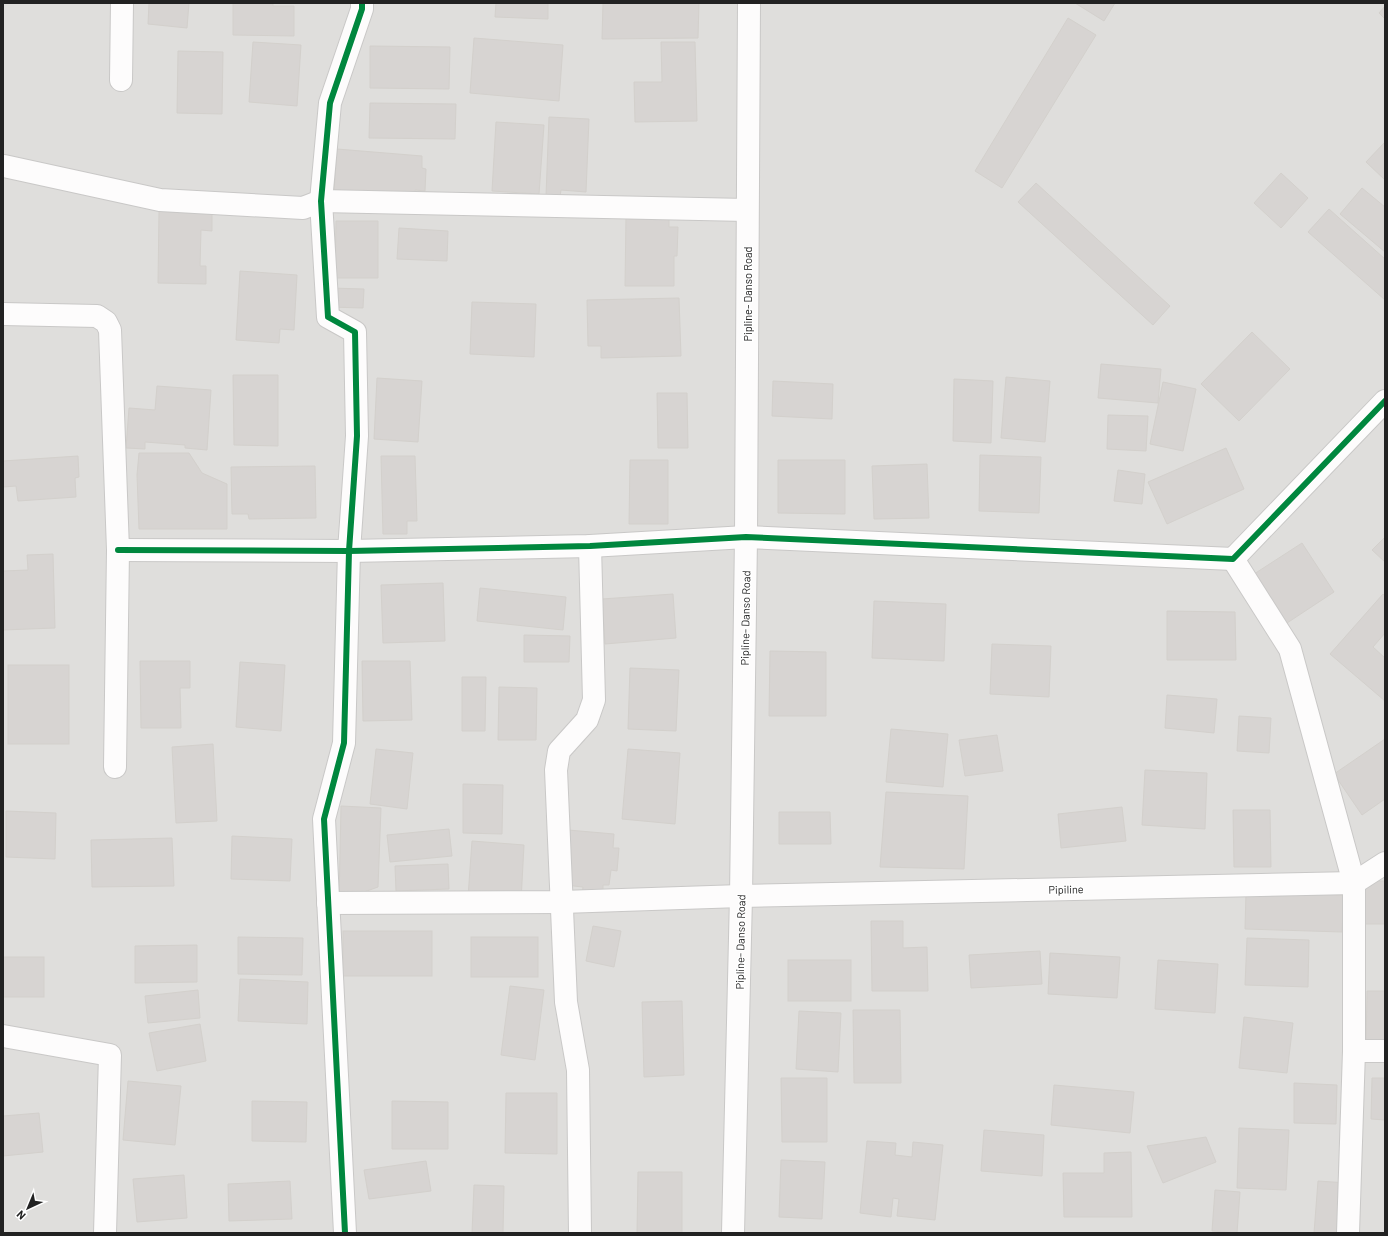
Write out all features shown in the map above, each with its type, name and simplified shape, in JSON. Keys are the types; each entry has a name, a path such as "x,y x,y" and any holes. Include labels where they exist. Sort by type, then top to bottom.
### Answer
{"street":[{"path":"121,80 122,3"},
{"path":"344,1233 324,819 344,743 349,551 357,436 355,332 328,317 321,200 330,104 362,9 362,3"},
{"name":"Pipline- Danso Road","path":"733,1233 741,896 746,537 749,3"},
{"path":"4,166 160,200 303,208 321,200 747,210"},
{"path":"3,314 97,316 106,322 110,330 118,550 114,767"},
{"path":"118,550 349,551 590,546 746,537 1233,559 1385,401"},
{"path":"580,1233 578,1070 566,1002 556,770 559,750 587,720 594,700 590,546"},
{"path":"1233,559 1290,649 1354,883 1354,1051 1348,1233"},
{"path":"1354,883 1385,863"},
{"name":"Pipiline","path":"328,902 562,902 741,896 1354,883"},
{"path":"3,1036 110,1055 105,1233"},
{"path":"1354,1051 1385,1051"}],"shaded area":[{"path":"3,3 1385,3 1385,1233 3,1233"}],"building":[{"path":"149,3 189,3 187,28 148,24"},
{"path":"233,3 273,3 273,6 294,6 294,36 233,35"},
{"path":"496,3 548,3 548,19 495,17"},
{"path":"603,3 699,3 698,38 602,39"},
{"path":"1075,3 1115,3 1104,21"},
{"path":"1385,6 1385,19 1379,13"},
{"path":"1068,18 1096,35 1002,188 975,171"},
{"path":"474,38 563,45 559,101 470,93"},
{"path":"253,42 301,45 297,106 249,102"},
{"path":"661,42 695,42 697,121 635,122 634,82 662,82"},
{"path":"370,46 450,47 449,89 370,88"},
{"path":"178,51 223,52 222,114 177,113"},
{"path":"370,103 456,104 455,139 369,138"},
{"path":"549,117 589,119 586,192 561,190 560,197 546,196"},
{"path":"496,122 544,125 539,194 492,191"},
{"path":"1385,142 1385,180 1366,162"},
{"path":"337,149 422,156 422,168 426,169 425,191 415,190 415,196 334,190"},
{"path":"1281,173 1308,198 1281,228 1254,203"},
{"path":"1036,183 1170,306 1153,325 1018,202"},
{"path":"1362,188 1385,207 1385,252 1340,214"},
{"path":"1329,209 1385,259 1385,300 1308,232"},
{"path":"159,211 212,212 212,231 201,230 200,266 206,266 206,284 158,283"},
{"path":"626,216 669,217 669,227 678,227 677,256 674,256 674,286 625,286"},
{"path":"336,221 378,221 378,278 335,278"},
{"path":"399,228 448,231 447,261 397,259"},
{"path":"240,271 297,275 294,330 280,329 279,343 236,340"},
{"path":"330,288 364,289 363,308 329,307"},
{"path":"679,298 681,356 601,358 601,346 588,346 587,300"},
{"path":"472,302 536,304 534,357 470,354"},
{"path":"1252,332 1290,369 1239,421 1201,384"},
{"path":"1101,364 1161,369 1158,403 1098,398"},
{"path":"233,375 278,375 278,446 234,445"},
{"path":"1006,377 1050,381 1045,442 1001,438"},
{"path":"377,378 422,381 418,442 374,439"},
{"path":"954,379 993,381 991,443 953,441"},
{"path":"773,381 833,384 832,419 772,416"},
{"path":"1163,382 1196,389 1183,451 1150,444"},
{"path":"157,386 211,390 207,450 185,448 185,445 145,442 145,449 126,448 129,408 155,410"},
{"path":"657,393 687,393 688,448 658,448"},
{"path":"1108,415 1148,416 1146,451 1107,449"},
{"path":"1226,448 1244,489 1167,524 1148,482"},
{"path":"139,453 189,453 202,473 227,484 227,529 139,529 137,475"},
{"path":"980,455 1041,457 1039,513 979,511"},
{"path":"78,456 79,477 75,478 76,497 18,501 16,486 3,487 3,461"},
{"path":"381,456 415,456 417,521 407,521 407,534 383,534"},
{"path":"630,460 668,460 668,524 629,524"},
{"path":"778,460 845,460 845,514 778,513"},
{"path":"927,464 929,518 874,519 872,466"},
{"path":"315,466 316,518 249,519 248,514 232,514 231,467"},
{"path":"1118,470 1145,474 1142,504 1114,501"},
{"path":"1385,537 1385,562 1372,550"},
{"path":"1302,543 1334,592 1284,625 1251,576"},
{"path":"53,554 55,628 3,630 3,571 28,570 27,555"},
{"path":"443,583 445,641 383,643 381,585"},
{"path":"480,588 566,597 563,630 477,621"},
{"path":"673,594 676,638 605,644 602,599"},
{"path":"1383,594 1385,596 1385,633 1373,647 1385,658 1385,701 1330,654"},
{"path":"874,601 946,604 944,661 872,658"},
{"path":"1167,611 1235,612 1236,660 1167,660"},
{"path":"524,635 570,636 569,662 524,662"},
{"path":"992,644 1051,646 1049,697 990,694"},
{"path":"770,651 826,652 826,716 769,716"},
{"path":"140,661 190,661 190,688 180,688 181,728 141,728"},
{"path":"362,661 410,661 412,720 363,721"},
{"path":"240,662 285,665 281,731 236,727"},
{"path":"8,665 69,665 69,744 8,744"},
{"path":"630,668 679,670 676,731 628,729"},
{"path":"462,677 486,677 485,731 462,731"},
{"path":"499,687 537,688 536,740 498,740"},
{"path":"1167,695 1217,699 1214,733 1165,728"},
{"path":"1239,716 1271,718 1269,753 1237,751"},
{"path":"891,729 948,734 943,787 886,782"},
{"path":"997,735 1003,771 965,776 959,740"},
{"path":"1385,739 1385,799 1362,815 1334,774"},
{"path":"213,744 217,821 176,823 172,747"},
{"path":"376,749 413,753 407,809 370,804"},
{"path":"628,749 680,753 675,824 622,819"},
{"path":"1145,770 1207,773 1205,829 1142,825"},
{"path":"463,784 503,785 502,834 463,833"},
{"path":"886,792 968,796 964,869 880,867"},
{"path":"341,806 381,808 378,887 339,901"},
{"path":"1122,807 1126,841 1061,848 1058,814"},
{"path":"1233,810 1270,810 1271,867 1234,867"},
{"path":"6,811 56,813 55,859 6,857"},
{"path":"779,812 830,812 831,844 779,844"},
{"path":"449,829 452,856 390,862 387,835"},
{"path":"568,830 614,834 613,848 619,848 617,871 611,870 609,885 603,885 603,897 582,895 583,887 564,885"},
{"path":"232,836 292,839 290,881 231,879"},
{"path":"172,838 174,886 92,887 91,840"},
{"path":"472,841 524,845 521,901 468,897"},
{"path":"448,864 449,889 396,891 395,866"},
{"path":"1365,881 1385,881 1385,924 1365,924"},
{"path":"1246,892 1344,895 1342,932 1245,929"},
{"path":"871,921 903,921 903,948 927,947 928,991 872,991"},
{"path":"593,926 621,931 614,967 586,961"},
{"path":"343,931 432,931 432,976 343,976"},
{"path":"238,937 303,938 302,975 238,974"},
{"path":"471,937 538,937 538,977 471,977"},
{"path":"1247,938 1309,940 1308,987 1245,985"},
{"path":"197,945 197,982 135,983 135,946"},
{"path":"1040,951 1042,984 971,988 969,955"},
{"path":"1050,953 1120,957 1117,998 1048,994"},
{"path":"3,957 44,957 44,997 3,997"},
{"path":"788,960 851,960 851,1001 788,1001"},
{"path":"1158,960 1218,964 1215,1013 1155,1009"},
{"path":"240,979 308,982 307,1024 238,1021"},
{"path":"510,986 544,990 535,1060 501,1055"},
{"path":"198,990 200,1018 148,1023 145,996"},
{"path":"1367,991 1385,991 1385,1047 1366,1047"},
{"path":"682,1001 684,1075 644,1077 642,1002"},
{"path":"853,1010 900,1010 901,1083 854,1083"},
{"path":"799,1011 841,1013 838,1072 796,1069"},
{"path":"1244,1017 1293,1023 1287,1073 1239,1068"},
{"path":"200,1024 206,1061 157,1071 149,1033"},
{"path":"781,1078 827,1078 827,1142 782,1142"},
{"path":"1372,1078 1385,1078 1385,1120 1371,1119"},
{"path":"128,1081 181,1086 175,1145 123,1140"},
{"path":"1294,1083 1337,1085 1336,1124 1294,1123"},
{"path":"1054,1085 1134,1092 1130,1133 1051,1125"},
{"path":"506,1093 557,1093 557,1154 505,1153"},
{"path":"252,1101 307,1102 306,1142 252,1141"},
{"path":"392,1101 448,1102 448,1149 392,1149"},
{"path":"39,1113 43,1152 3,1156 3,1116"},
{"path":"1239,1128 1289,1130 1286,1190 1237,1188"},
{"path":"984,1130 1044,1135 1042,1176 981,1171"},
{"path":"1206,1137 1216,1162 1163,1183 1147,1146"},
{"path":"867,1141 896,1143 895,1155 912,1157 913,1142 943,1145 935,1220 897,1216 899,1199 893,1198 891,1217 860,1213"},
{"path":"1131,1152 1132,1217 1064,1217 1063,1173 1104,1173 1104,1153"},
{"path":"781,1160 825,1162 822,1219 779,1217"},
{"path":"426,1161 431,1191 369,1199 364,1170"},
{"path":"638,1172 682,1172 682,1233 637,1233"},
{"path":"184,1175 187,1218 137,1222 133,1179"},
{"path":"290,1181 292,1219 229,1221 228,1184"},
{"path":"1318,1181 1347,1183 1344,1233 1314,1233"},
{"path":"474,1185 504,1186 503,1233 472,1233"},
{"path":"1215,1190 1240,1192 1237,1233 1212,1231"}],"cycle path":[{"path":"345,1233 324,819 344,743 349,551 357,436 355,332 328,317 321,201 330,103 362,9 362,3"},
{"path":"118,550 349,551 590,546 746,537 1233,559 1385,401"}]}
